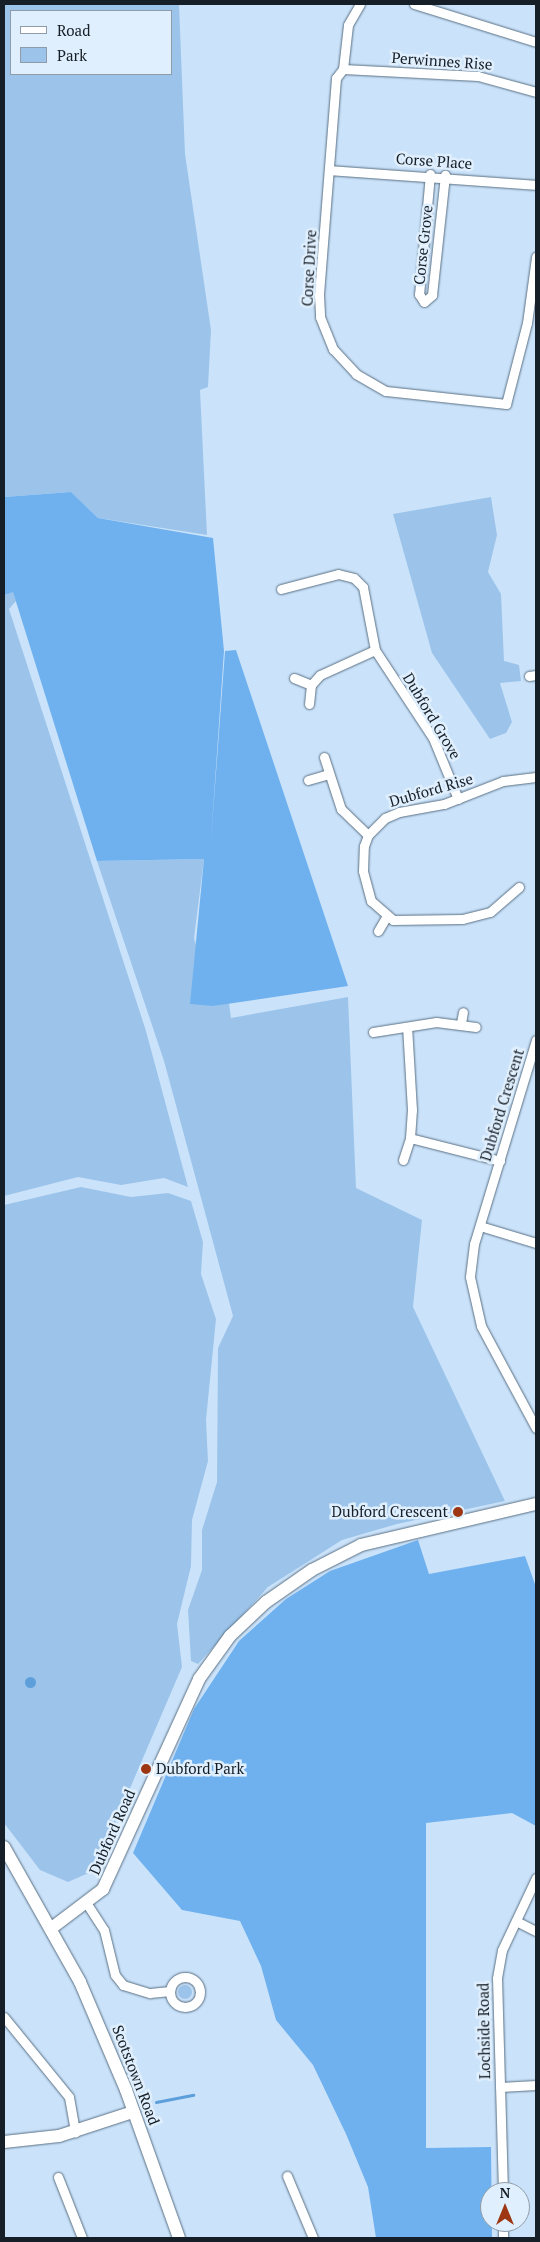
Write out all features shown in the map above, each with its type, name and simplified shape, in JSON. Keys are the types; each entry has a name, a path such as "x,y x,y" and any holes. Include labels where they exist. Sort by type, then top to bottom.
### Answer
{"street":[{"name":"Corse Drive","path":"360,4 348,25 343,70 336,78 320,317 327,337 347,366 386,390 506,404 527,323 536,257"},
{"path":"414,4 536,42"},
{"name":"Perwinnes Rise","path":"343,70 478,76 536,92"},
{"name":"Corse Place","path":"329,170 430,174 536,184"},
{"name":"Corse Grove","path":"430,174 419,294 424,302 432,295 444,175"},
{"name":"Dubford Grove","path":"281,589 324,576 354,578 368,595 375,650 433,738 458,799"},
{"path":"310,684 342,662 375,650"},
{"path":"294,678 310,684"},
{"path":"309,704 310,684"},
{"path":"324,757 341,810 368,835 363,858 365,883 371,901 386,917 462,919 490,912 519,887"},
{"path":"308,780 328,774"},
{"name":"Dubford Rise","path":"368,835 400,812 458,799 503,781 536,777"},
{"path":"378,931 386,917"},
{"path":"461,1023 463,1012"},
{"path":"373,1032 407,1027 461,1023 476,1028"},
{"path":"403,1160 410,1138 407,1027"},
{"name":"Dubford Crescent","path":"536,1040 480,1226 471,1264 474,1305 536,1428"},
{"path":"410,1138 500,1161"},
{"path":"480,1226 536,1243"},
{"name":"Dubford Road","path":"53,1927 87,1904 114,1873 199,1679 230,1636 266,1602 312,1570 361,1546 536,1504"},
{"name":"Scotstown Road","path":"4,1847 53,1927 80,1982 134,2112 179,2238"},
{"name":"Lochside Road","path":"503,2182 496,1978 502,1950 536,1878"},
{"path":"87,1904 104,1930 115,1975 123,1985 150,1993 170,1991"},
{"path":"516,1921 536,1930"},
{"path":"4,2017 69,2097 75,2132"},
{"path":"500,2087 536,2085"},
{"path":"4,2142 75,2132 134,2112"},
{"path":"58,2176 82,2238"},
{"path":"287,2176 313,2238"}],"green space":[{"path":"4,4 179,4 185,154 211,330 208,387 200,390 207,535 98,518 71,492 4,497"},
{"path":"491,497 497,535 488,572 501,594 504,661 519,665 521,681 500,683 512,722 506,733 490,739 432,653 393,514"},
{"path":"13,591 16,601 9,609 146,1031 188,1187 164,1178 121,1185 78,1177 4,1196 4,595"},
{"path":"204,859 194,938 213,1006 229,1003 231,1018 348,997 356,1188 422,1220 413,1307 505,1501 397,1524 342,1540 268,1587 198,1664 191,1661 188,1610 202,1570 202,1530 217,1482 218,1348 233,1316 164,1061 97,861"},
{"path":"81,1187 131,1197 168,1193 191,1201 203,1242 201,1274 216,1319 206,1420 208,1461 192,1520 191,1566 177,1624 182,1667 104,1849 91,1872 68,1882 40,1870 4,1823 4,1205"},
{"path":"185,1985 190,1987 192,1992 190,1997 185,1999 180,1997 178,1992 180,1987"}],"shaded area":[{"path":"71,492 98,518 213,538 224,651 211,840 225,651 236,650 348,986 213,1006 190,1004 204,859 97,861 13,592 4,595 4,497"},
{"path":"418,1540 429,1574 525,1556 536,1587 536,1826 512,1813 426,1823 426,2148 491,2147 491,2182 480,2182 480,2232 492,2232 492,2238 376,2238 368,2187 346,2134 313,2065 276,2020 261,1966 240,1921 182,1910 133,1853 194,1709 239,1641 286,1599 330,1571"},
{"path":"30,1676 36,1682 30,1688 24,1682"}],"waterway":[{"path":"156,2102 193,2095"}],"place":[{"name":"Dubford Crescent","path":"458,1512"},
{"name":"Dubford Park","path":"146,1769"}]}
